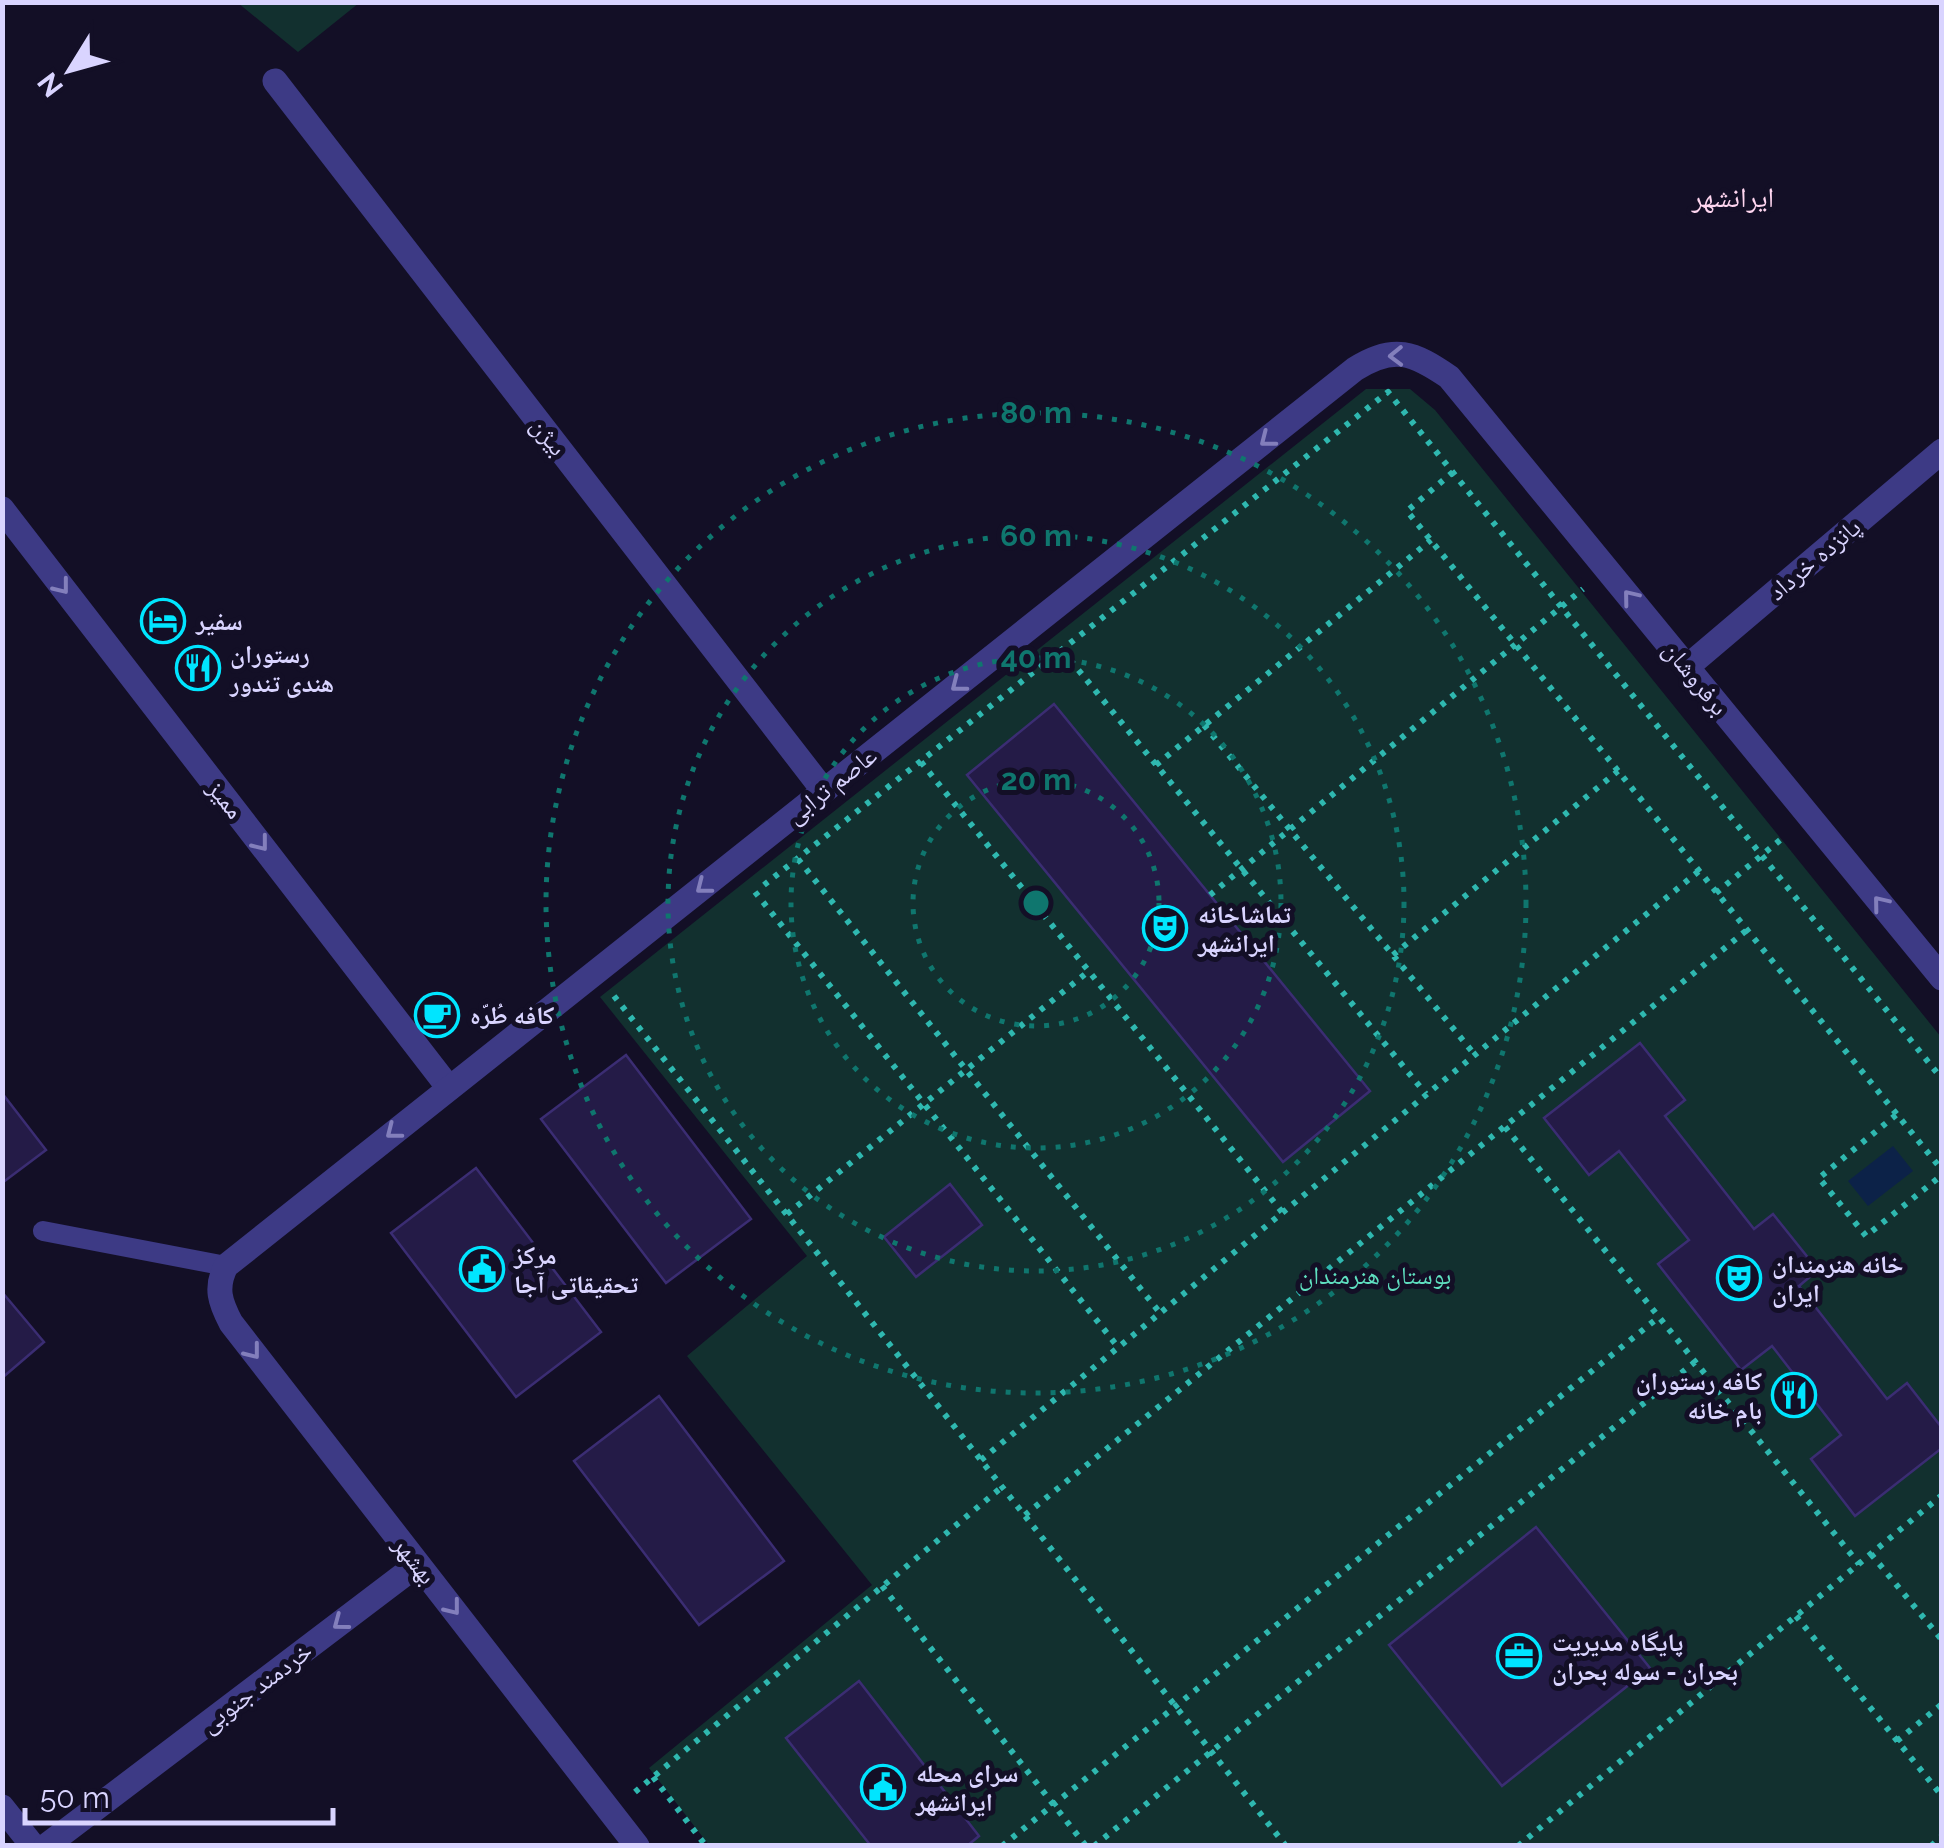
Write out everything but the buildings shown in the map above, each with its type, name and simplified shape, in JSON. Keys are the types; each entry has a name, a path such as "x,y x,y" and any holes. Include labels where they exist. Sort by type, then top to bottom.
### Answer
{"street":[{"name":"بیژن","path":"274,80 824,791"},
{"name":"عاصم ترابی","path":"226,1266 1355,369 1384,355 1401,354 1421,358 1450,377"},
{"name":"برفروشان","path":"1450,377 1942,978"},
{"name":"پانزده خرداد","path":"1687,667 1942,451"},
{"name":"ممیز","path":"2,510 449,1088"},
{"name":"بهشهر","path":"226,1266 219,1290 231,1323 637,1846"},
{"name":"خردمند جنوبی","path":"46,1846 418,1564"},
{"path":"2,1807 33,1846"}],"lane":[{"path":"44,1230 226,1266"}],"path":[{"path":"740,904 1388,392 1942,1079"},
{"path":"1453,472 1407,511 1516,644 1896,1115 1942,1173 1866,1236 1818,1178 1896,1115"},
{"path":"1156,765 1431,540"},
{"path":"1210,895 1607,569"},
{"path":"1062,650 1426,1094"},
{"path":"1204,725 1475,1055"},
{"path":"921,762 1282,1212"},
{"path":"1393,955 1618,771"},
{"path":"1716,893 1809,816"},
{"path":"798,859 1160,1312"},
{"path":"981,1460 1699,871"},
{"path":"756,892 1118,1348"},
{"path":"1024,1515 1747,930"},
{"path":"787,1214 1089,971"},
{"path":"595,972 1286,1846"},
{"path":"1505,1127 1859,1564"},
{"path":"1002,1846 1659,1317"},
{"path":"1094,1846 1695,1362"},
{"path":"611,1812 1002,1486"},
{"path":"1518,1846 1942,1495"},
{"path":"1871,1554 1942,1640"},
{"path":"882,1586 1086,1846"},
{"path":"1796,1616 1942,1796"},
{"path":"1896,1740 1942,1704"},
{"path":"653,1777 706,1846"},
{"path":"1930,1846 1942,1836"}],"green space":[{"path":"238,3 359,3 298,52"},
{"name":"بوستان هنرمندان","path":"1366,389 1410,389 1435,410 1941,1037 1941,1845 709,1845 649,1768 872,1585 687,1356 807,1256 600,997"}],"water":[{"path":"1893,1146 1913,1171 1868,1206 1848,1181"}],"place":[{"name":"سفیر","path":"163,621"},
{"name":"رستوران هندی تندور","path":"198,668"},
{"name":"تماشاخانه ایرانشهر","path":"1165,928"},
{"name":"کافه طُرّه","path":"437,1015"},
{"name":"مرکز تحقیقاتی آجا","path":"482,1269"},
{"name":"خانه هنرمندان ایران","path":"1739,1278"},
{"name":"کافه رستوران بام خانه","path":"1794,1395"},
{"name":"پایگاه مدیریت بحران - سوله بحران","path":"1519,1656"},
{"name":"سرای محله ایرانشهر","path":"883,1787"}],"district":[{"name":"ایرانشهر","path":"1733,197"}]}
